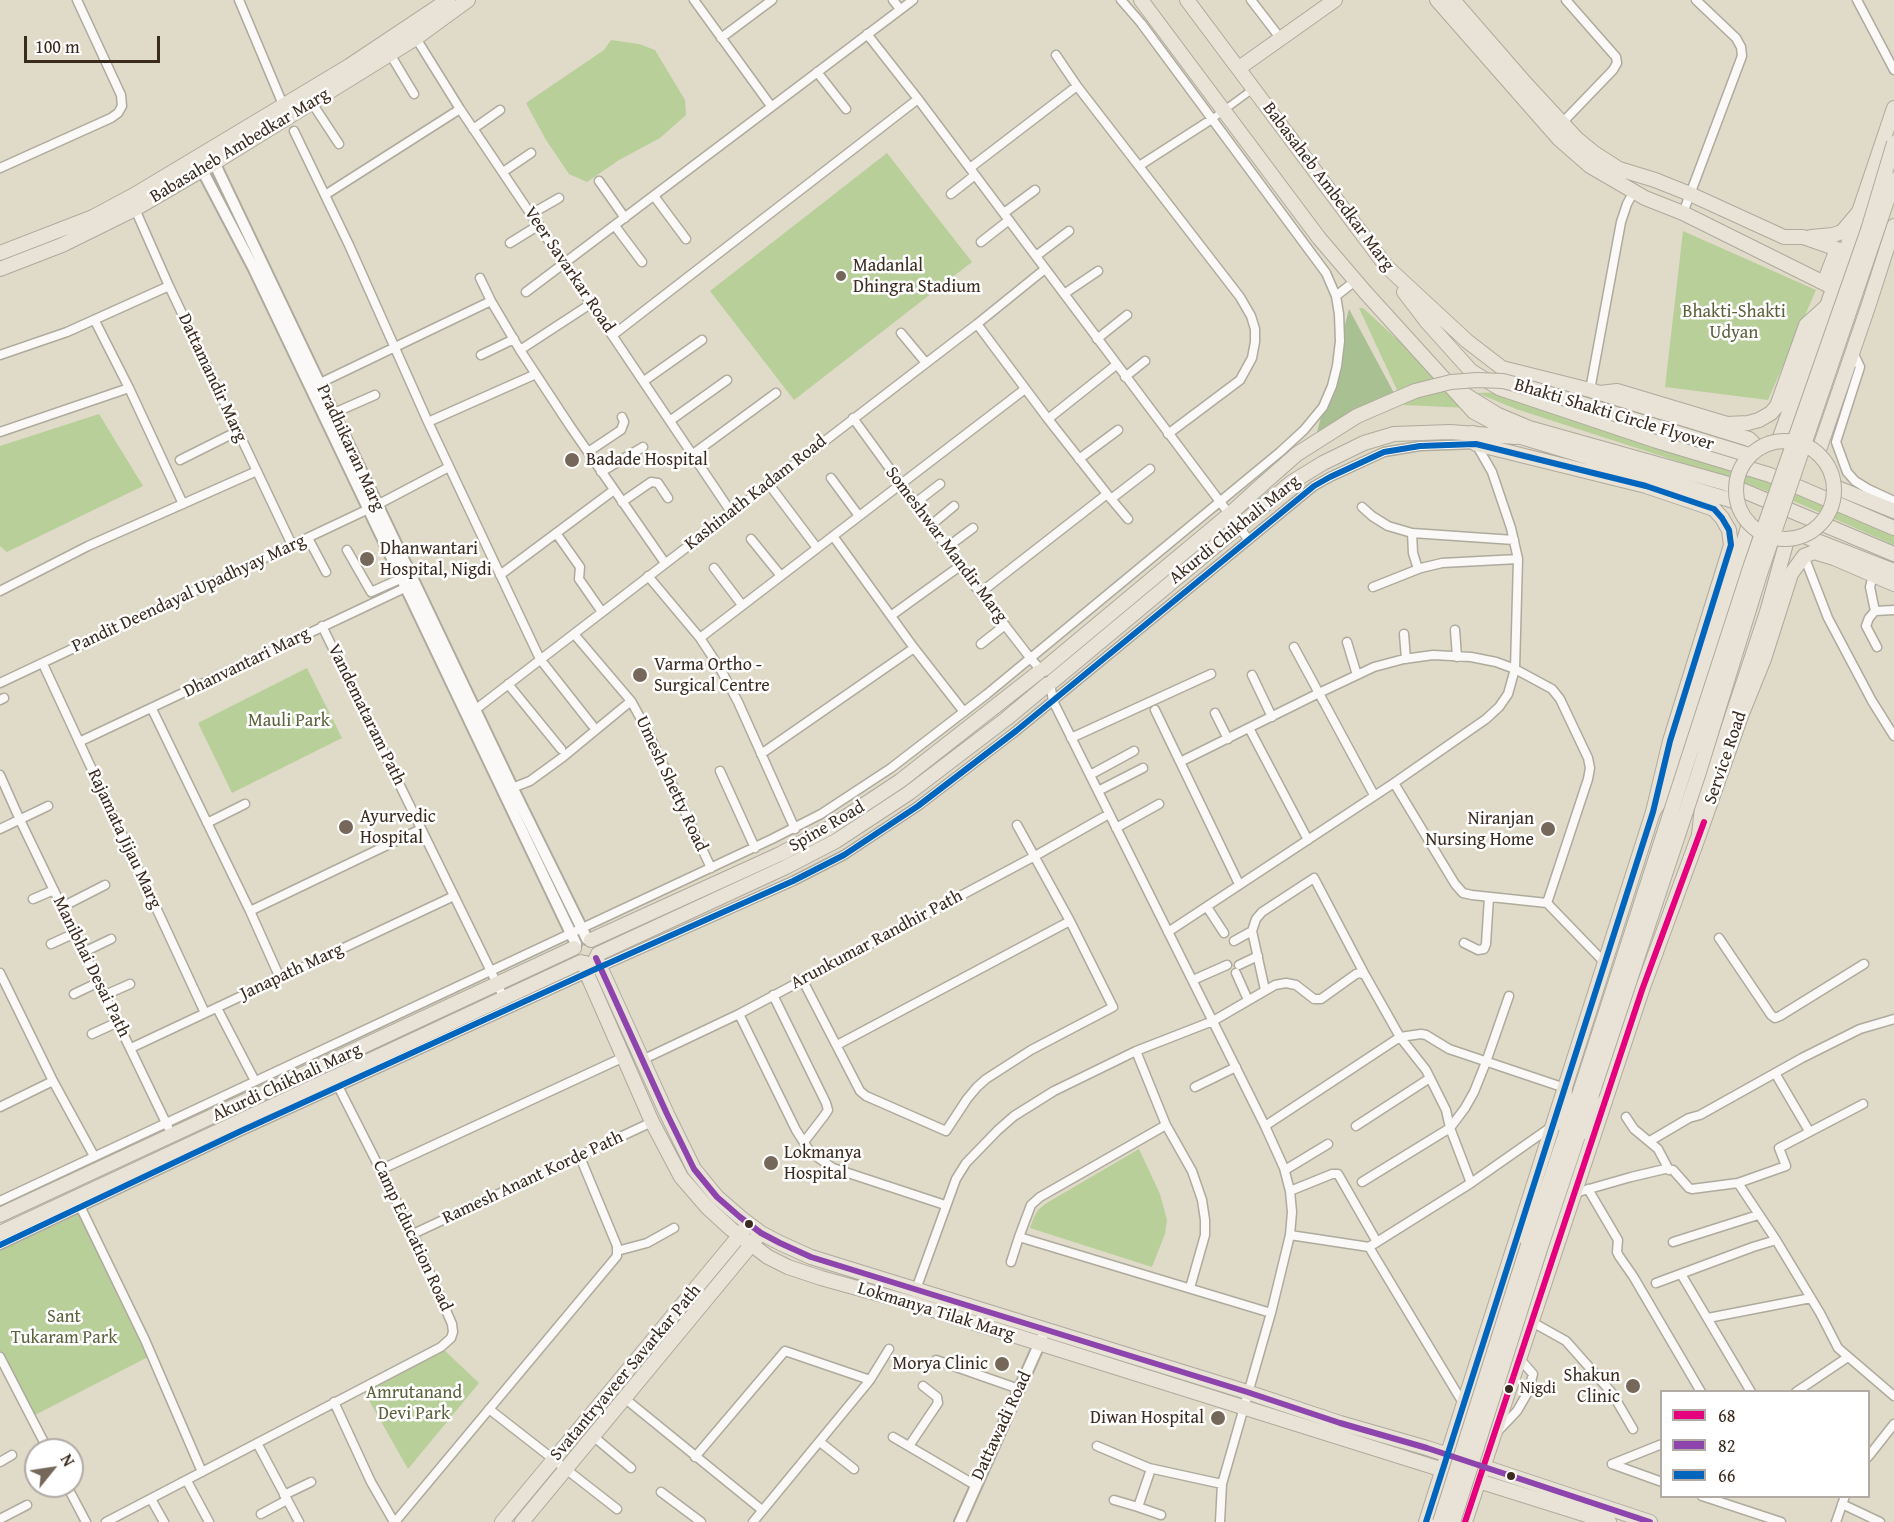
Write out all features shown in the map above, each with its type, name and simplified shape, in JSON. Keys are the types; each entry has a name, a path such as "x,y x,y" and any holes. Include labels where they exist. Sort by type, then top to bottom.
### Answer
{"main road":[{"name":"Babasaheb Ambedkar Marg","path":"286,112 312,103 390,54 448,0"},
{"name":"Babasaheb Ambedkar Marg","path":"0,269 62,245 135,209 205,160 468,0"},
{"name":"Babasaheb Ambedkar Marg","path":"1141,0 1319,238 1355,280 1474,412 1521,437"},
{"name":"Babasaheb Ambedkar Marg","path":"1187,0 1386,266 1467,341 1502,368 1595,391"},
{"path":"1239,69 1335,0"},
{"path":"1451,3 1562,123 1594,153 1619,169 1690,194 1784,237 1833,235 1842,232 1860,210"},
{"path":"1451,3 1559,139 1590,166 1645,198 1683,213 1869,304"},
{"path":"1586,1092 1751,564 1868,230 1890,137 1894,108"},
{"path":"1779,440 1822,321 1829,286 1841,250 1890,137"},
{"name":"Babasaheb Ambedkar Marg","path":"0,253 93,217 205,160"},
{"path":"1440,1522 1568,1143 1699,772 1760,574 1894,180"},
{"path":"1818,453 1894,226"},
{"path":"1764,252 1773,232"},
{"path":"1803,237 1882,265"},
{"path":"1386,266 1427,321 1471,370 1499,388 1770,476 1894,528"},
{"path":"1595,391 1617,391 1726,424 1759,420 1778,406 1806,325 1827,305"},
{"name":"Bhakti Shakti Circle Flyover","path":"1234,520 1264,483 1297,454 1357,416 1415,391 1451,382 1503,381 1754,451"},
{"path":"1451,386 1498,415 1529,428 1725,483 1894,554"},
{"path":"1595,391 1749,439 1754,451"},
{"name":"Akurdi Chikhali Marg","path":"0,1233 181,1154 336,1082 504,998 591,963 836,841 909,793 1006,719 1046,677 1234,520 1323,463 1379,437 1408,432 1474,439 1646,486 1714,509 1722,518 1729,530 1731,545 1670,741 1653,812"},
{"path":"1474,439 1521,437 1737,502"},
{"path":"1779,440 1800,442 1818,453 1829,468 1834,486 1833,502 1827,516 1817,528 1804,536 1787,540 1760,533 1749,524 1737,502 1735,486 1740,469 1754,451 1779,440"},
{"path":"1834,486 1894,511"},
{"path":"1426,1522 1653,812 1666,790 1749,524"},
{"path":"1804,536 1894,571"},
{"path":"1700,835 1702,807 1764,622 1787,540"},
{"path":"1804,556 1814,552 1834,558 1894,584"},
{"name":"Service Road","path":"1465,1522 1532,1322 1582,1191 1605,1101 1642,990 1700,835 1741,716 1764,659 1791,574 1804,556"},
{"name":"Spine Road","path":"580,939 780,854 829,828 900,781 1046,677"},
{"path":"580,939 597,946 591,963 575,957 580,939"},
{"name":"Akurdi Chikhali Marg","path":"0,1215 173,1137 498,984 580,939"},
{"name":"Lokmanya Tilak Marg","path":"591,963 624,1057 652,1122 681,1177 707,1207 768,1257 788,1267 821,1278 1243,1407 1447,1454 1587,1503 1650,1522"},
{"name":"Lokmanya Tilak Marg","path":"591,963 642,1060 694,1169 717,1197 761,1233 811,1257 1247,1392 1443,1469 1609,1522"},
{"path":"1565,1089 1568,1143"},
{"path":"1568,1143 1605,1101"},
{"name":"Svatantryaveer Savarkar Path","path":"502,1522 749,1224"},
{"name":"Svatantryaveer Savarkar Path","path":"522,1522 761,1233"},
{"path":"1453,1522 1534,1247"}],"street":[{"path":"0,168 111,118 122,106 121,95 77,0"},
{"path":"239,0 286,112"},
{"path":"694,0 771,106"},
{"path":"721,38 772,0"},
{"path":"893,0 900,9"},
{"path":"526,292 913,0"},
{"path":"0,1201 491,970 580,939 711,868 795,828 883,774 964,712 1031,659 1304,430 1323,407 1332,386 1339,350 1339,314 1336,296 1326,273 1121,0"},
{"path":"1251,0 1281,39"},
{"path":"1562,123 1617,63 1616,57 1566,0"},
{"path":"1683,213 1742,56 1741,47 1736,38 1696,0"},
{"path":"1857,0 1894,70"},
{"name":"Veer Savarkar Road","path":"412,32 473,129 731,512"},
{"path":"867,34 1248,539"},
{"path":"390,54 414,94"},
{"path":"1056,55 1077,86 1240,297 1251,316 1255,329 1252,358 1240,380 1168,434"},
{"path":"817,72 846,109"},
{"path":"951,194 973,172 1077,86"},
{"path":"1139,166 1254,89"},
{"path":"613,335 918,99"},
{"path":"312,103 339,144"},
{"path":"325,195 460,109"},
{"path":"473,129 500,110"},
{"path":"294,131 540,659 592,725"},
{"path":"503,172 531,153"},
{"name":"Pradhikaran Marg","path":"205,160 315,385 407,584 580,939"},
{"path":"599,181 625,218"},
{"path":"981,242 1035,189"},
{"path":"1595,391 1621,222 1634,191"},
{"path":"654,196 686,239"},
{"path":"531,214 559,198"},
{"name":"Dattamandir Marg","path":"135,209 292,545"},
{"path":"510,243 539,225"},
{"path":"615,226 642,262"},
{"path":"1036,256 1070,231"},
{"name":"Kashinath Kadam Road","path":"470,714 977,324 1045,269"},
{"path":"1064,294 1098,271"},
{"path":"480,278 520,350 665,563"},
{"path":"1336,296 1355,280"},
{"path":"0,355 67,333 169,286"},
{"path":"315,385 491,301"},
{"path":"520,350 592,303"},
{"path":"1097,339 1127,315"},
{"path":"95,321 183,504"},
{"path":"977,324 1048,419 1128,519"},
{"path":"901,333 926,363"},
{"path":"481,355 514,339"},
{"path":"644,381 702,340"},
{"path":"1853,352 1860,367 1836,442 1847,472 1868,489 1894,501"},
{"path":"1125,376 1145,361"},
{"path":"1048,419 1116,364"},
{"path":"428,422 536,374"},
{"path":"670,420 727,380"},
{"name":"Pradhikaran Marg","path":"315,385 334,413 372,507"},
{"path":"0,432 129,388"},
{"path":"700,638 1025,389"},
{"path":"693,454 776,393"},
{"path":"334,413 375,395"},
{"path":"588,452 621,430 624,422 622,417"},
{"name":"Someshwar Mandir Marg","path":"853,418 946,548 1046,677"},
{"path":"1079,459 1118,430"},
{"path":"180,460 238,431"},
{"path":"336,1082 591,963 793,881 844,855 918,806 1053,701 1314,486 1384,452 1474,439 1492,472 1518,559 1515,669 1508,694 1499,707 1486,719 1394,783 1168,932"},
{"path":"601,472 643,447"},
{"name":"Pandit Deendayal Upadhyay Marg","path":"0,683 308,538 449,467"},
{"path":"980,593 1150,469"},
{"path":"0,591 88,546 256,471"},
{"path":"831,478 859,516"},
{"path":"622,502 651,482 658,483 668,498"},
{"path":"768,483 818,548"},
{"path":"914,504 940,484"},
{"path":"500,576 614,490"},
{"path":"930,526 954,506"},
{"path":"1362,507 1388,526 1412,533 1514,540"},
{"path":"946,548 973,528"},
{"path":"556,533 580,567 579,579 602,612"},
{"path":"1412,533 1413,553 1418,569"},
{"path":"833,536 914,648 964,712"},
{"path":"308,538 326,572"},
{"path":"751,539 781,576"},
{"path":"347,550 371,592 407,584"},
{"path":"1804,556 1828,618 1872,701 1894,736"},
{"path":"1373,587 1418,569 1442,563 1518,559"},
{"path":"892,615 960,566"},
{"path":"714,568 742,605"},
{"path":"1873,575 1870,587 1875,611"},
{"path":"648,576 700,638 727,681 795,828"},
{"name":"Dhanvantari Marg","path":"79,742 407,584"},
{"path":"1877,647 1866,626 1869,618 1875,611 1894,610"},
{"name":"Vandemataram Path","path":"322,626 504,998"},
{"path":"981,644 1005,626"},
{"path":"1455,630 1457,657"},
{"name":"Umesh Shetty Road","path":"574,634 631,700 711,868"},
{"path":"1404,634 1406,659"},
{"path":"1347,642 1357,675"},
{"path":"1294,647 1374,795"},
{"path":"761,754 914,648"},
{"path":"1180,762 1374,667 1433,655 1496,662 1515,669 1552,689 1560,699 1588,758 1590,768 1547,903"},
{"name":"Rajamata Jijau Marg","path":"42,664 205,1013"},
{"path":"1071,738 1211,674"},
{"path":"1252,675 1272,717"},
{"path":"1046,677 1053,701 1071,738 1265,1126 1285,1170 1290,1191 1292,1212 1290,1235 1271,1313 1222,1484 1220,1522"},
{"path":"508,684 561,749"},
{"name":"Umesh Shetty Road","path":"512,789 530,781 563,757 631,700"},
{"path":"152,708 280,978"},
{"path":"1155,710 1239,884"},
{"path":"1215,713 1228,739"},
{"name":"Pradhikaran Marg","path":"470,714 512,789 580,939"},
{"path":"1249,728 1308,840"},
{"path":"1090,775 1134,751"},
{"path":"1098,791 1143,768"},
{"path":"720,771 755,848"},
{"name":"Manibhai Desai Path","path":"0,776 181,1154"},
{"path":"1394,783 1455,884 1463,893 1547,903 1605,963"},
{"path":"207,823 245,804"},
{"path":"1116,828 1160,804"},
{"path":"0,830 48,806"},
{"name":"Arunkumar Randhir Path","path":"642,1060 739,1014 1109,814"},
{"path":"802,979 860,1091 866,1096 946,1131 972,1093 986,1080 1031,1050 1113,1006 1070,921 1017,825"},
{"path":"250,911 421,829"},
{"path":"1265,990 1252,931 1256,919 1262,912 1314,878 1400,1037 1430,1078 1446,1110 1450,1128 1471,1183"},
{"path":"62,907 105,885"},
{"path":"33,899 54,890"},
{"name":"Janapath Marg","path":"130,1048 454,896"},
{"path":"1464,943 1478,950 1484,949 1489,897"},
{"path":"1207,907 1224,933"},
{"path":"837,1045 1070,921"},
{"path":"1234,941 1252,931"},
{"path":"51,944 75,933"},
{"path":"1719,938 1771,1016 1775,1017 1864,964"},
{"path":"84,951 111,939"},
{"path":"1248,1000 1237,969 1258,956"},
{"path":"1193,980 1227,965"},
{"path":"0,973 53,1081 94,1156"},
{"path":"910,1304 956,1179 966,1163 1014,1116 1054,1091 1136,1051 1213,1021 1275,985 1286,983 1296,985 1314,999 1321,999 1356,974 1365,975"},
{"path":"74,994 99,982"},
{"path":"105,995 130,984"},
{"path":"772,995 828,1110 804,1142"},
{"path":"1362,1182 1450,1128 1465,1108 1486,1062 1509,996"},
{"path":"217,1008 255,1081"},
{"path":"739,1014 796,1130 810,1152 833,1168 945,1205"},
{"path":"1650,1141 1689,1118 1700,1115 1860,1029 1894,1019"},
{"path":"92,1034 118,1022"},
{"path":"1265,1126 1400,1037 1420,1034 1426,1035 1449,1049 1565,1089"},
{"path":"1136,1051 1166,1125 1192,1171 1203,1200 1205,1220 1201,1251 1190,1288"},
{"path":"382,1169 624,1057"},
{"path":"1196,1087 1236,1067"},
{"path":"1775,1073 1809,1131"},
{"path":"1356,1126 1430,1078"},
{"path":"0,1107 53,1081"},
{"name":"Camp Education Road","path":"106,1522 122,1519 151,1499 445,1344 451,1338 452,1324 413,1234 336,1082"},
{"path":"1700,1390 1619,1256 1618,1240 1582,1191 1631,1177 1669,1170 1673,1170 1692,1189 1738,1183 1786,1167 1779,1148 1863,1104"},
{"path":"1626,1117 1634,1129 1662,1154 1669,1170"},
{"name":"Ramesh Anant Korde Path","path":"413,1234 652,1122"},
{"path":"1011,1262 1031,1204 1166,1125"},
{"path":"1290,1235 1369,1248 1471,1183 1553,1126"},
{"path":"1285,1170 1328,1144"},
{"path":"0,1245 181,1154"},
{"path":"334,1402 371,1482 394,1522 617,1256 617,1246 580,1157"},
{"path":"1290,1191 1332,1174 1338,1174 1377,1242"},
{"path":"1738,1183 1776,1240 1838,1348 1894,1396"},
{"path":"80,1206 145,1340 202,1472"},
{"path":"1673,1242 1758,1215"},
{"path":"616,1251 647,1243 674,1227"},
{"path":"1019,1237 1271,1313"},
{"path":"1656,1283 1776,1240"},
{"path":"1369,1248 1463,1403"},
{"path":"1681,1274 1750,1390"},
{"path":"1708,1318 1811,1298"},
{"path":"1532,1322 1566,1341 1612,1394 1633,1429"},
{"name":"Dattawadi Road","path":"960,1522 1046,1330"},
{"path":"753,1522 870,1380 889,1349"},
{"path":"695,1457 785,1351 870,1380"},
{"path":"1799,1390 1848,1356"},
{"path":"0,1357 42,1438"},
{"path":"1493,1437 1517,1411 1528,1392 1533,1374 1519,1359"},
{"path":"936,1360 1019,1389"},
{"path":"909,1446 938,1403 937,1397 923,1386"},
{"path":"613,1389 762,1510"},
{"path":"489,1409 617,1509"},
{"path":"1870,1456 1894,1424"},
{"path":"593,1436 631,1467"},
{"path":"893,1437 975,1485"},
{"path":"820,1442 854,1469"},
{"path":"257,1443 299,1522"},
{"path":"1660,1445 1612,1464 1660,1481"},
{"path":"1097,1446 1151,1469 1222,1484"},
{"path":"0,1462 12,1455"},
{"path":"1138,1507 1151,1469"},
{"path":"187,1481 209,1522"},
{"path":"261,1514 311,1482"},
{"path":"661,1492 700,1522"},
{"path":"73,1498 86,1522"},
{"path":"1705,1498 1781,1522"},
{"path":"151,1499 164,1522"},
{"path":"1114,1500 1161,1515"},
{"path":"1836,1522 1843,1500 1880,1522"},
{"path":"0,1519 27,1505"}],"green space":[{"path":"611,40 639,44 655,50 685,100 686,115 660,138 619,160 587,182 569,174 546,140 526,103 604,50"},
{"name":"Madanlal Dhingra Stadium","path":"887,153 972,262 794,400 710,291"},
{"name":"Bhakti-Shakti Udyan","path":"1683,231 1816,290 1768,400 1665,387"},
{"path":"1359,308 1363,308 1445,383 1468,408 1404,405"},
{"path":"1349,309 1394,393 1316,436"},
{"path":"1508,392 1756,473 1894,530 1894,545 1798,503 1745,483 1516,409 1477,393"},
{"path":"99,414 143,486 7,552 0,546 0,446"},
{"name":"Mauli Park","path":"307,668 342,738 232,793 198,723"},
{"path":"1139,1149 1160,1194 1167,1220 1165,1234 1152,1267 1030,1228 1038,1210 1045,1204"},
{"name":"Sant Tukaram Park","path":"80,1206 148,1357 33,1416 0,1353 0,1245"},
{"name":"Amrutanand Devi Park","path":"441,1347 479,1383 408,1469 362,1388"}],"transit line":[{"name":"66","path":"0,1245 241,1131 793,881 844,855 918,806 1016,731 1314,486 1384,452 1420,446 1476,444 1646,486 1714,509 1729,530 1731,545 1670,741 1653,812 1426,1522"},
{"name":"68","path":"1465,1522 1642,990 1704,822"},
{"name":"82","path":"596,958 694,1169 717,1197 761,1233 811,1257 1340,1423 1427,1448 1650,1522"}],"place":[{"name":"Madanlal Dhingra Stadium","path":"841,276"},
{"name":"Badade Hospital","path":"572,460"},
{"name":"Dhanwantari Hospital, Nigdi","path":"367,559"},
{"name":"Varma Ortho - Surgical Centre","path":"640,675"},
{"name":"Ayurvedic Hospital","path":"346,827"},
{"name":"Niranjan Nursing Home","path":"1548,829"},
{"name":"Lokmanya Hospital","path":"771,1163"},
{"name":"Morya Clinic","path":"1002,1364"},
{"name":"Shakun Clinic","path":"1633,1386"},
{"name":"Nigdi","path":"1509,1389"},
{"name":"Diwan Hospital","path":"1218,1418"}]}
